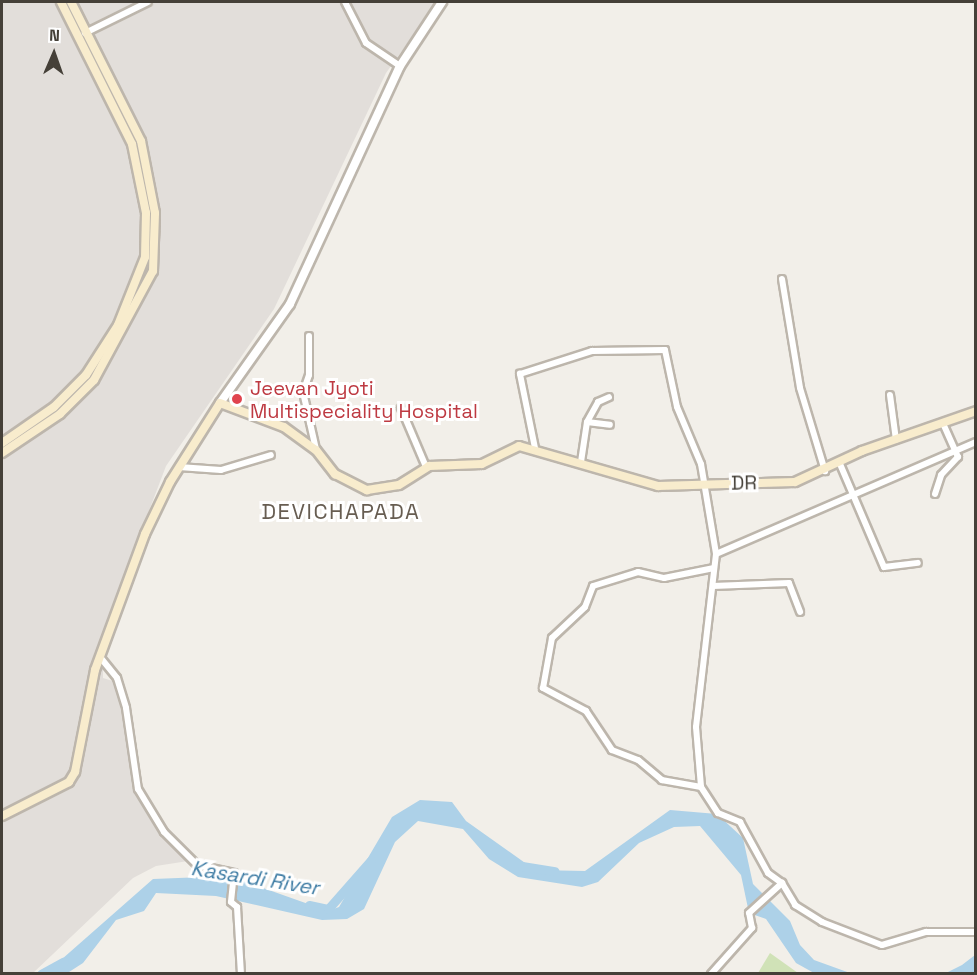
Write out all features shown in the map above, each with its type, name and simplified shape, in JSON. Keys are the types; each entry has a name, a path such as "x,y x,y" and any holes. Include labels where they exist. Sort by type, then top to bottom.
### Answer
{"main road":[{"path":"2,453 60,414 93,380 153,271 155,213 148,168 134,123 83,34 61,2"},
{"path":"2,442 54,407 86,375 144,269 146,213 137,161 125,126 71,2"},
{"path":"2,816 69,782 75,772 100,657 145,534 179,467 220,403 265,418 316,450 334,474 367,490 399,485 426,467"},
{"name":"DR","path":"426,467 482,464 505,451 535,448 643,483 795,482 975,411"}],"street":[{"path":"83,34 148,2"},
{"path":"345,2 369,46 400,66"},
{"path":"220,403 302,283 400,66 442,2"},
{"path":"782,279 800,388 825,472"},
{"path":"309,336 309,375 303,392 316,450"},
{"path":"535,448 520,374 589,352 662,349 677,407 700,462 716,554 696,728 701,788 718,813 740,822 768,873 782,883 795,905 871,942 926,932 975,932"},
{"path":"890,395 897,441"},
{"path":"581,462 587,422 598,402 609,397"},
{"path":"402,408 426,467"},
{"path":"587,422 610,425"},
{"path":"935,494 940,475 958,457 957,449 943,424"},
{"path":"716,554 849,494 975,442"},
{"path":"179,467 220,471 272,455"},
{"path":"840,464 849,494 884,567 918,563"},
{"path":"701,788 662,780 638,760 612,750 585,711 543,688 552,638 585,607 593,586 638,572 664,578 714,568"},
{"path":"713,586 787,583 800,612"},
{"path":"100,657 117,678 138,789 164,832 197,865 234,873 231,902 237,908 241,974"},
{"path":"711,974 752,928 749,913 782,883"}],"shaded area":[{"path":"2,2 437,2 386,73 274,309 166,466 103,632 103,678 116,682 135,787 154,825 188,861 156,866 133,878 33,973 2,974"}],"green space":[{"path":"770,953 798,973 758,973"}],"water":[{"path":"420,800 452,802 466,821 535,870 585,871 670,810 717,814 743,838 753,884 790,921 800,945 814,960 850,973 814,973 796,963 766,919 749,913 741,875 700,826 674,827 639,843 598,882 582,887 518,877 489,859 463,829 418,821 395,842 364,909 347,919 322,920 216,896 156,893 144,911 116,920 83,963 69,972 45,974 153,879 229,876 328,911 339,907 392,817"},
{"path":"975,955 975,973 946,973 962,965"}],"waterway":[{"name":"Kasardi River","path":"309,905 328,909 371,860"},
{"name":"Kasardi River","path":"522,866 555,871"},
{"name":"Kasardi River","path":"41,974 64,961"}],"place":[{"name":"Jeevan Jyoti Multispeciality Hospital","path":"237,399"}],"district":[{"name":"DEVICHAPADA","path":"341,512"}]}
